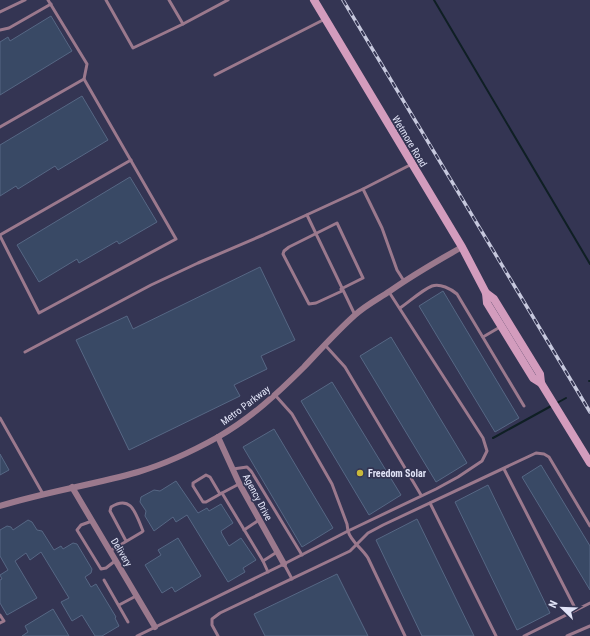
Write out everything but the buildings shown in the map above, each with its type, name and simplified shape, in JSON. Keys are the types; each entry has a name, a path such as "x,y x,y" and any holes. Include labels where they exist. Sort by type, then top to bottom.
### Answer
{"main road":[{"name":"Wetmore Road","path":"314,0 462,247 486,293 487,303 533,378 541,383"},
{"name":"Wetmore Road","path":"486,293 494,299 540,374 541,383 590,463"}],"street":[{"name":"Metro Parkway","path":"0,506 43,494 138,472 180,456 218,437 252,414 275,395 355,315 366,306 404,281 462,247"},
{"name":"Agency Drive","path":"218,437 239,483 284,564"},
{"name":"Delivery","path":"72,487 155,627"}],"lane":[{"path":"0,12 25,0"},
{"path":"48,0 87,64 84,79 131,160 176,239 39,313 0,236 131,160"},
{"path":"106,0 132,48 183,24 228,0"},
{"path":"169,0 183,24"},
{"path":"0,30 9,28 51,4"},
{"path":"215,75 325,19"},
{"path":"0,126 84,79"},
{"path":"24,352 150,285 198,262 264,235 363,189 412,164"},
{"path":"363,189 382,228 397,270 404,281"},
{"path":"306,215 355,315"},
{"path":"337,223 363,278 316,303 309,304 283,254 289,247 316,234 337,223"},
{"path":"400,308 432,286 440,286 457,294 524,406"},
{"path":"136,636 421,495 436,489 482,461 487,451 483,438 389,292"},
{"path":"483,337 502,326"},
{"path":"325,345 345,367 421,495"},
{"path":"275,395 292,414 332,484 346,520 349,535 368,558 406,636"},
{"path":"0,418 43,494"},
{"path":"218,636 212,625 212,619 220,613 350,551 368,533 536,453 544,454 549,457 590,526"},
{"path":"232,469 247,468 251,471 302,555"},
{"path":"504,469 576,610"},
{"path":"239,483 221,494 206,502 203,502 193,486 193,483 207,475 221,494 244,530 268,572"},
{"path":"110,551 126,541 143,530 131,505 125,502 117,503 111,507 110,511 126,541"},
{"path":"430,503 496,636"},
{"path":"244,530 259,520"},
{"path":"92,521 81,525 77,530 101,568 106,568 116,561"},
{"path":"263,561 277,552"},
{"path":"284,564 292,579"},
{"path":"104,580 128,622"},
{"path":"119,605 136,596"},
{"path":"524,636 590,603"},
{"path":"0,615 4,621 0,623"},
{"path":"567,636 590,626"}],"waterway":[{"path":"434,0 590,264"},
{"path":"557,403 566,398"},
{"path":"493,438 553,405"}],"railway":[{"path":"343,0 590,412"}],"place":[{"name":"Freedom Solar","path":"360,473"}]}
